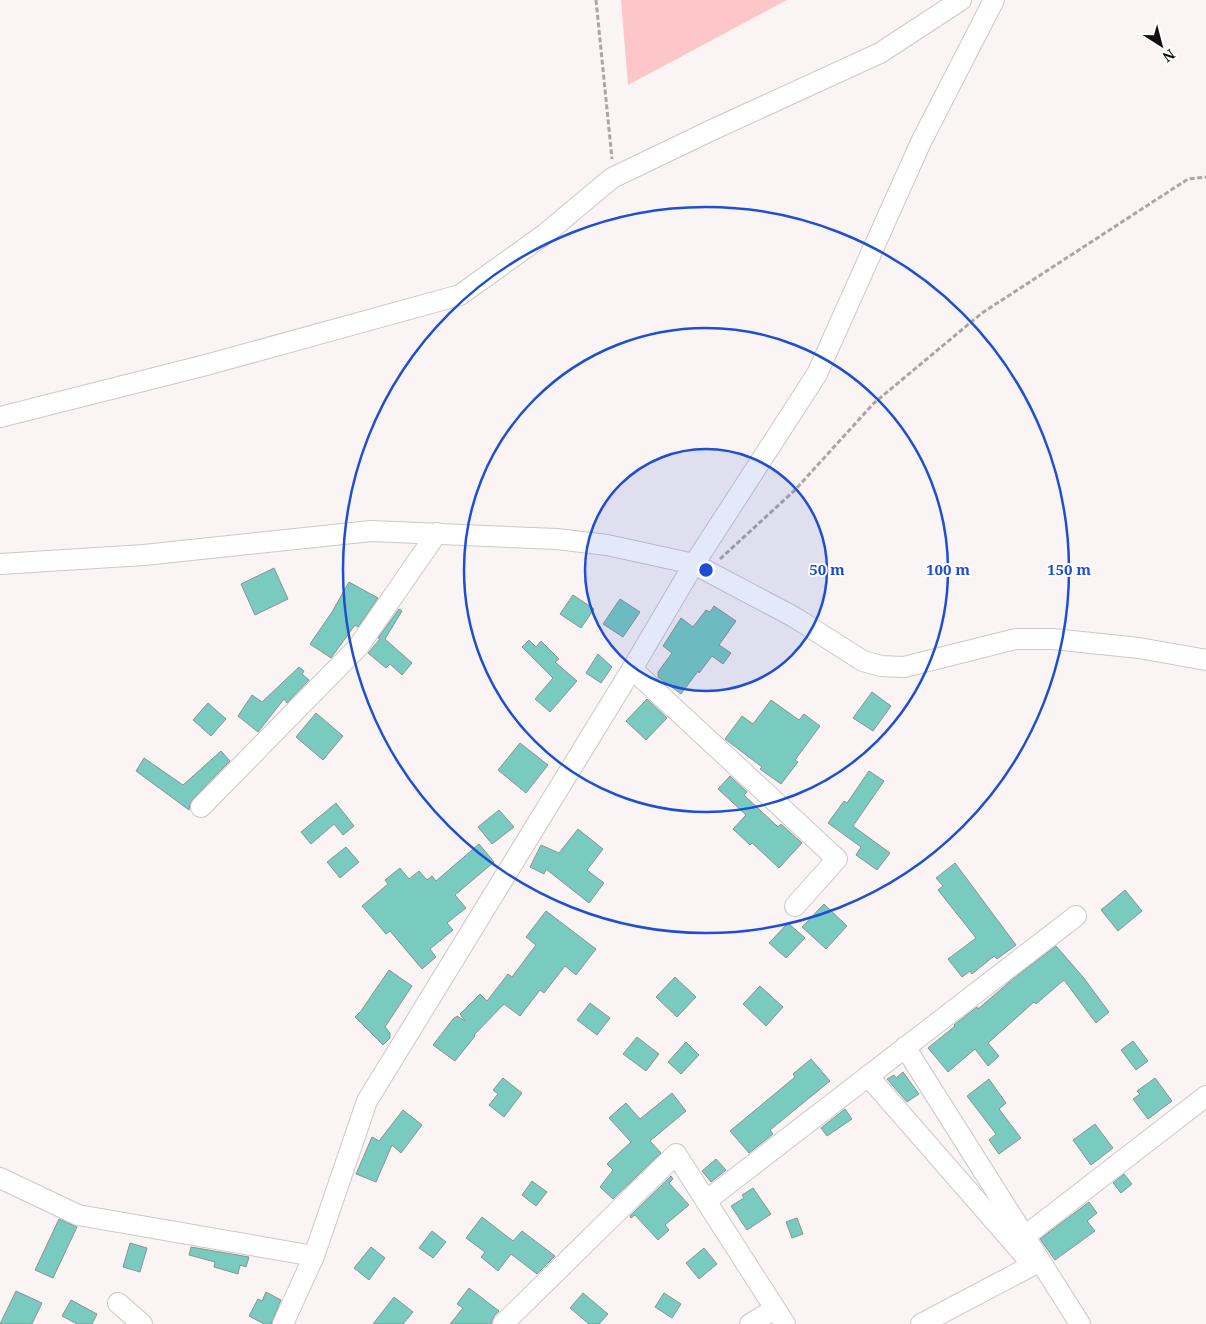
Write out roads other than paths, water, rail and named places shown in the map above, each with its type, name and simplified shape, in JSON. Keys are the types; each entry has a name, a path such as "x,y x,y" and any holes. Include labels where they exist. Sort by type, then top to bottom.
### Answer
{"street":[{"path":"0,417 206,365 460,295 546,234 612,178 880,53 961,0"},
{"path":"283,1324 314,1256 367,1101 632,669 694,564 817,374 921,142 994,0"},
{"path":"0,564 144,555 371,531 557,539 608,545 694,564 794,617 863,661 881,666 904,667 1016,639 1053,639 1139,648 1206,660"},
{"path":"201,807 358,646 438,533"},
{"path":"632,669 837,859 795,906"},
{"path":"706,1201 1076,916"},
{"path":"905,1047 1080,1324"},
{"path":"868,1076 1033,1265 1066,1324"},
{"path":"1025,1236 1206,1096"},
{"path":"504,1324 676,1154 780,1317 750,1324"},
{"path":"0,1178 78,1215 314,1256"},
{"path":"921,1324 1033,1265"},
{"path":"118,1303 142,1324"}]}
